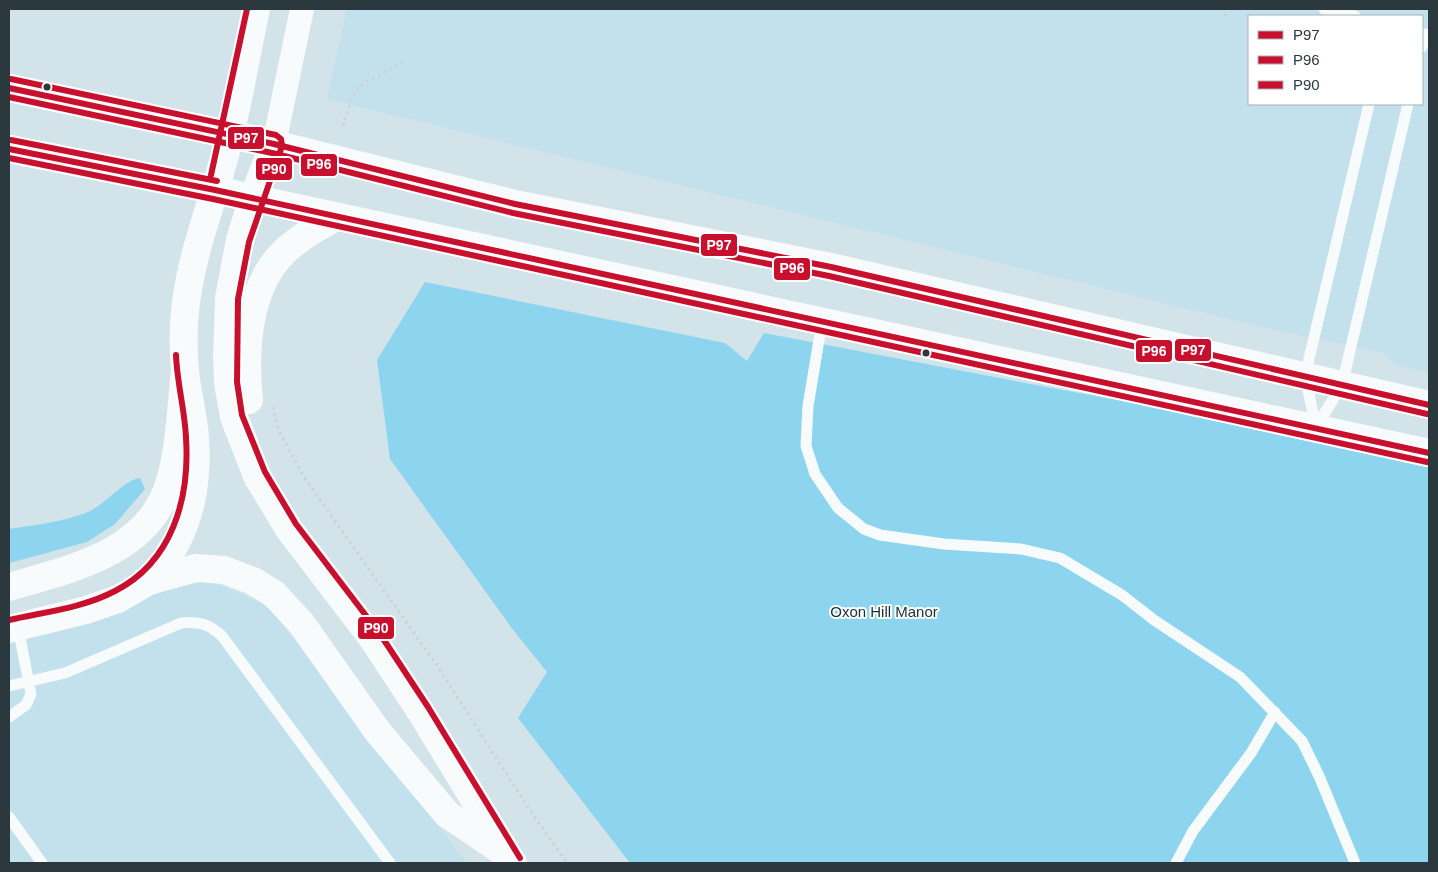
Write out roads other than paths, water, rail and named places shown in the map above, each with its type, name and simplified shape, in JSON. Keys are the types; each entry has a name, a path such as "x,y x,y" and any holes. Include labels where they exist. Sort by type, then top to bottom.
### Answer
{"main road":[{"path":"9,587 82,565 118,548 143,529 159,507 170,482 185,371 187,296 200,232 215,190 230,135 256,9"},
{"path":"9,88 274,144 515,204 831,267 1429,405"},
{"path":"274,144 253,198 236,253 229,298 228,383 234,417 257,476 289,529 373,639 421,712 510,859"},
{"path":"9,149 253,198 336,218 1316,427 1429,453"},
{"path":"257,476 246,374 248,346 255,304 264,280 283,252 309,232 336,218"},
{"path":"149,582 166,562 184,528 192,496 196,472 195,438 185,371"},
{"path":"13,628 94,607 118,599 149,582 196,568 224,570 253,581 274,594 301,623 378,732 447,814 510,859"}],"street":[{"path":"274,144 302,9"}],"lane":[{"path":"1324,9 1351,15"},
{"path":"1316,427 1305,376 1369,105"},
{"path":"1316,427 1342,385 1408,105"},
{"path":"822,322 808,406 806,446 815,474 827,494 855,523 880,535 900,540 1021,549 1060,558 1122,594 1154,620 1240,677 1302,741 1356,863"},
{"path":"9,686 65,673 181,623 199,621 213,628 222,636 390,863"},
{"path":"9,717 26,706 31,694 30,682 13,628"},
{"path":"1176,863 1194,832 1251,753 1275,712"},
{"path":"9,818 42,863"}],"park label":[{"name":"Oxon Hill Manor","path":"884,612"}]}
